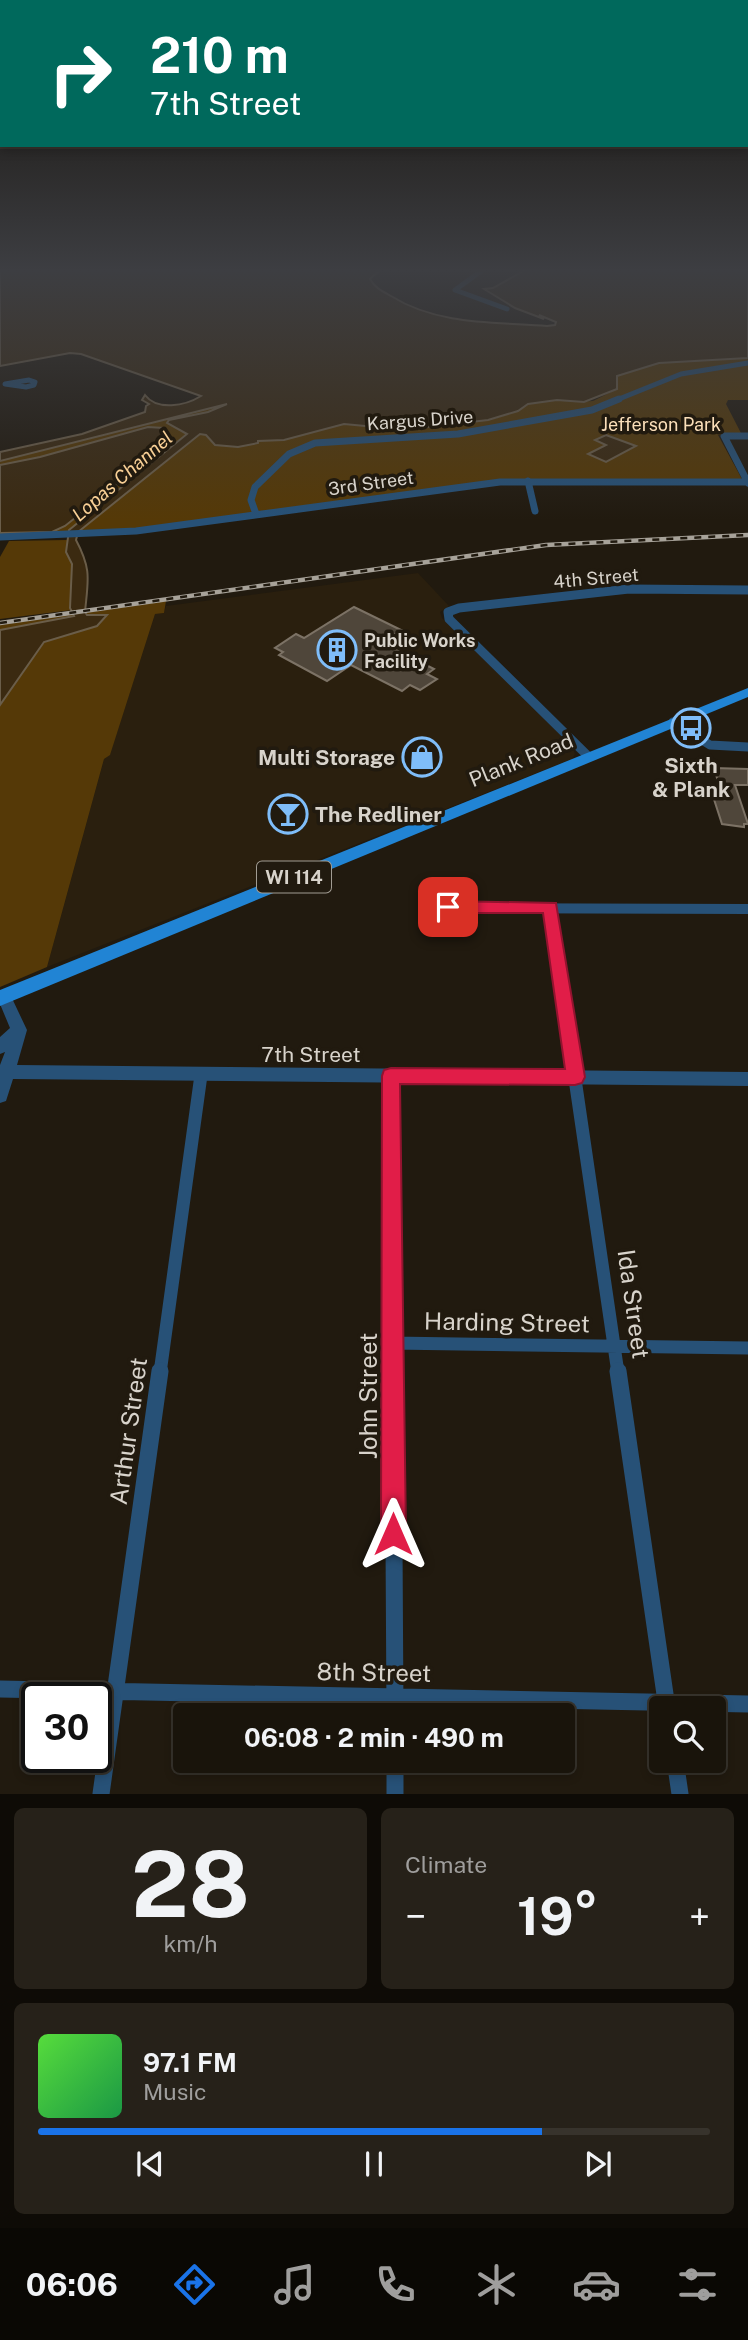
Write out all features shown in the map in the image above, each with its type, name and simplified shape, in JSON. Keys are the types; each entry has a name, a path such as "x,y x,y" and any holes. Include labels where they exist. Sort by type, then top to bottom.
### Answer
{"main road":[{"name":"Plank Road","path":"2,997 748,692"}],"street":[{"name":"Kargus Drive","path":"256,514 250,502 251,492 289,454 315,443 458,434 592,410 675,376 705,368 748,363"},
{"path":"748,436 724,436 748,483"},
{"name":"3rd Street","path":"0,537 78,536 136,531 467,485 528,481 748,483"},
{"path":"528,481 535,511"},
{"name":"4th Street","path":"588,757 449,619 447,612 459,608 629,589 748,590"},
{"path":"673,722 710,745 748,747"},
{"name":"Ida Street","path":"550,907 666,1696"},
{"path":"423,908 748,909"},
{"path":"0,1096 3,1073 19,1030 15,1015 2,997"},
{"path":"0,1047 19,1030"},
{"name":"7th Street","path":"3,1073 748,1079"},
{"name":"Arthur Street","path":"101,1794 201,1075"},
{"name":"John Street","path":"391,1076 395,1703"},
{"name":"Harding Street","path":"392,1343 748,1348"},
{"name":"8th Street","path":"0,1689 335,1703"},
{"name":"8th Street","path":"726,1704 748,1704"},
{"name":"8th Street","path":"575,1705 649,1705"},
{"path":"395,1773 395,1794"},
{"path":"677,1773 680,1794"}],"shaded area":[{"path":"418,573 449,606 440,612 442,618 572,746 575,754 572,759 47,967 104,759 110,754 155,614 164,613 166,606"}],"green space":[{"name":"Jefferson Park","path":"748,358 748,400 728,400 726,404 742,435 718,435 743,481 513,480 138,530 0,535 0,461 227,404 209,411 257,441 284,440 344,424 376,427 404,422 428,427 494,419 518,411 528,404 557,400 593,401 617,389 617,376 659,363"},
{"path":"67,540 72,564 72,610 0,619 0,557 9,541"},
{"path":"166,601 164,613 155,614 110,755 104,759 47,967 0,987 0,625"}],"water":[{"path":"0,353 748,353 748,358 659,363 617,376 617,389 584,402 557,400 528,404 518,411 488,420 428,427 404,422 376,427 344,424 284,440 258,441 238,447 215,445 206,435 200,434 78,532 76,540 85,559 88,575 85,612 87,615 107,615 97,626 44,642 0,705 0,630 74,616 70,608 72,564 66,552 69,530 187,434 167,423 169,420 208,412 227,404 0,461 0,452 82,434 145,412 149,404 142,400 145,395 164,405 187,402 201,396 81,354 70,353 0,366"},
{"name":"Lopas Channel","path":"148,427 164,428 170,439 165,446 65,526 52,532 0,533 0,465 40,457"},
{"path":"606,435 636,446 606,462 588,454 606,445 595,440"}],"building":[{"name":"Public Works Facility","path":"354,607 401,630 382,643 434,669 427,674 437,679 420,690 410,685 402,691 351,665 327,681 279,655 283,652 275,648 296,634 304,638"},
{"path":"714,768 748,769 748,785 735,785 748,824 744,824 744,827 722,824 710,787 720,788"},
{"name":"The Redliner","path":"292,800 306,821 285,828 271,807"}],"railway":[{"path":"0,623 546,545 748,535"}],"place":[{"name":"Public Works Facility","path":"337,650"},
{"name":"Sixth & Plank","path":"691,728"},
{"name":"Multi Storage","path":"422,757"},
{"name":"The Redliner","path":"288,814"}],"route":[{"path":"393,1534 391,1076 575,1077 550,907 448,907"}]}
